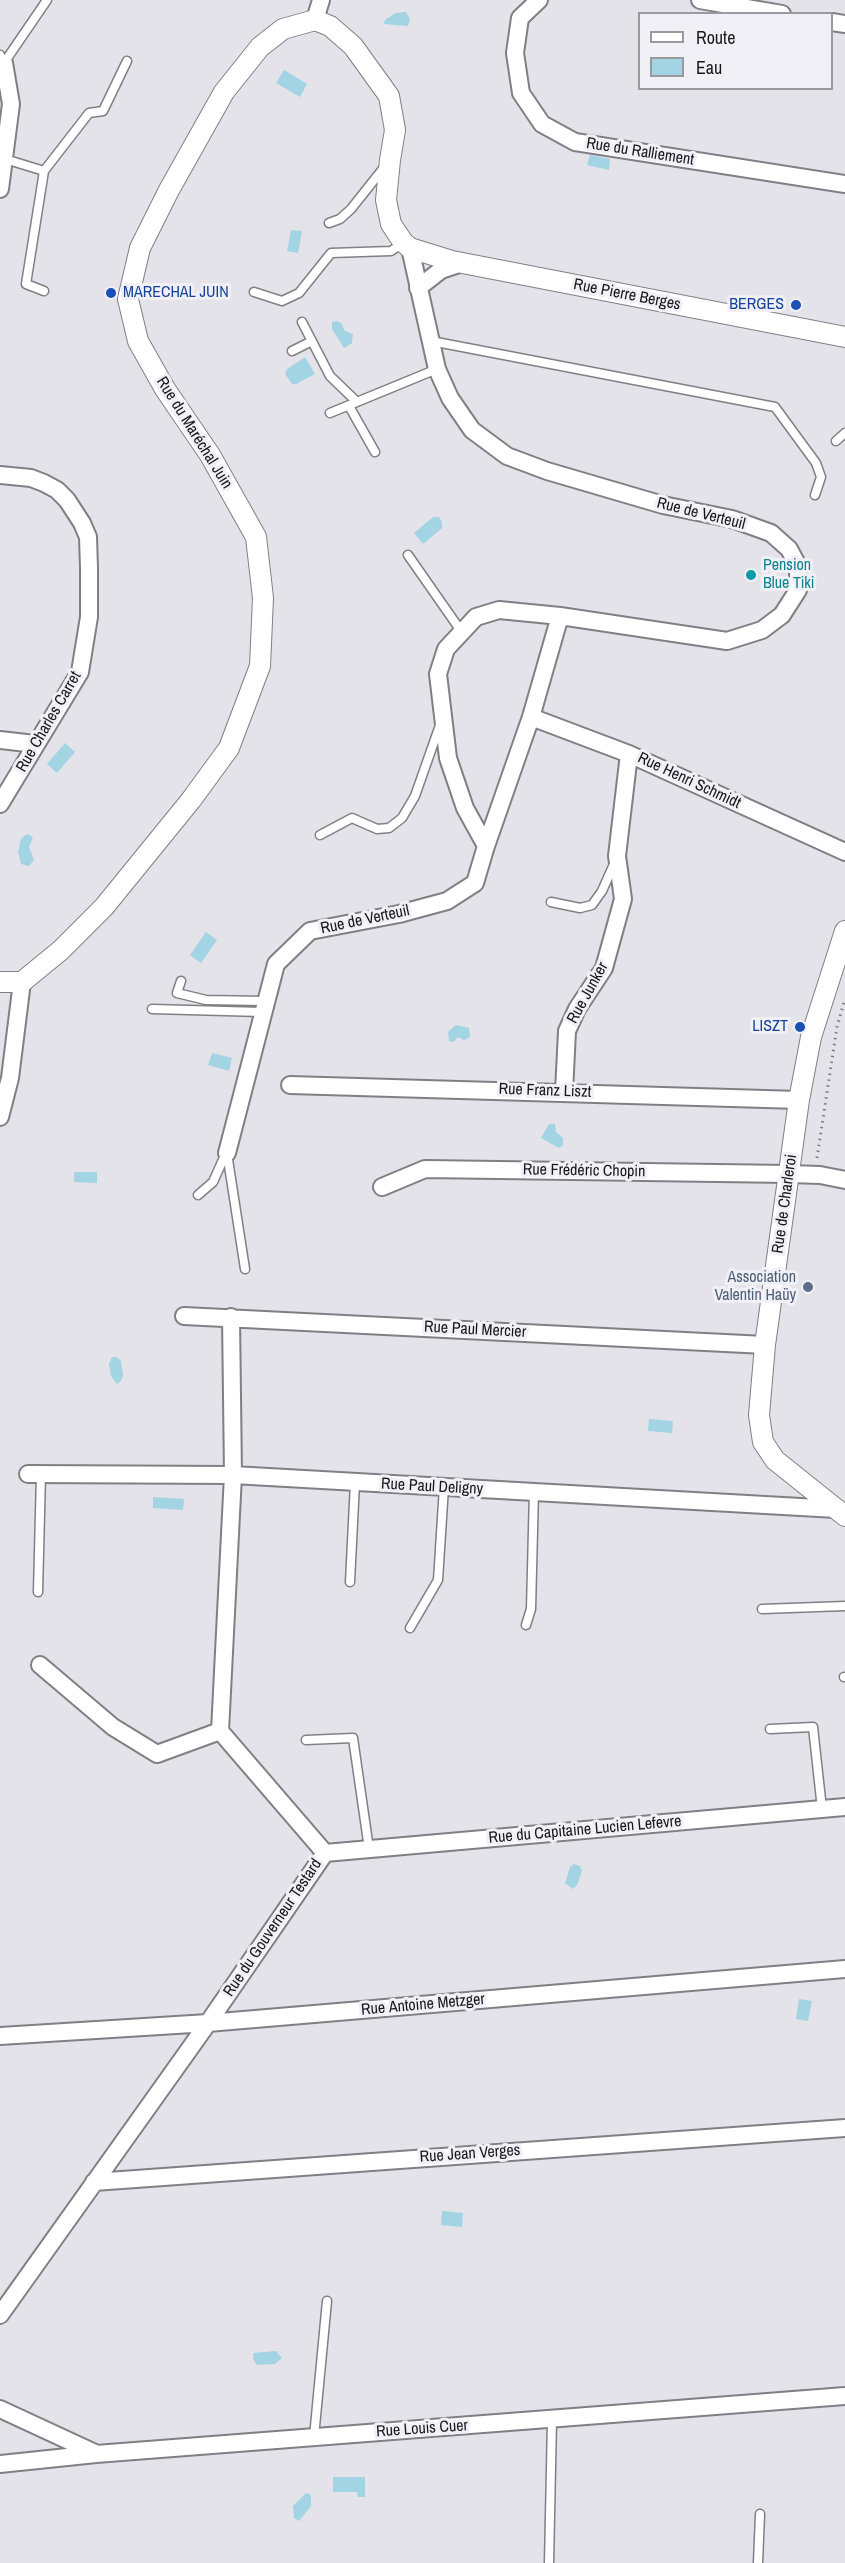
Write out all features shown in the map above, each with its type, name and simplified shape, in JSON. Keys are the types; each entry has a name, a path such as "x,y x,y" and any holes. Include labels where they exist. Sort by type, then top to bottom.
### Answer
{"street":[{"path":"315,20 321,0"},
{"name":"Rue du Ralliement","path":"539,0 520,18 515,52 521,93 542,124 575,142 845,184"},
{"path":"699,0 770,12"},
{"name":"Rue de Verteuil","path":"315,20 330,26 353,46 389,96 395,130 386,200 391,224 406,245 437,369 450,398 472,430 507,456 663,506 732,519 771,533 789,549 798,566 798,590 782,615 762,630 728,641 560,616 499,610 476,616 446,649 438,674 448,758 465,808 486,846"},
{"name":"Rue du Maréchal Juin","path":"22,982 62,950 104,907 191,800 229,748 260,666 263,598 256,537 210,454 165,389 138,340 128,299 140,248 169,190 224,92 260,47 283,28 315,20"},
{"path":"0,189 11,104 2,59"},
{"name":"Rue Pierre Berges","path":"406,245 462,263 845,337"},
{"path":"418,288 441,270 462,263"},
{"name":"Rue Charles Carret","path":"0,475 31,478 57,490 67,500 82,523 88,537 89,617 80,672 0,804"},
{"name":"Rue de Verteuil","path":"226,1153 263,1006 276,964 310,931 399,914 447,901 475,883 531,717 560,616"},
{"name":"Rue Henri Schmidt","path":"531,717 629,754 845,852"},
{"path":"0,740 35,744"},
{"name":"Rue Junker","path":"564,1092 567,1031 577,1009 604,968 623,899 617,856 629,754"},
{"name":"Rue de Charleroi","path":"841,1512 776,1460 763,1442 759,1415 765,1345 811,1037 845,931"},
{"path":"0,982 22,982 10,1078 0,1117"},
{"name":"Rue Franz Liszt","path":"290,1085 800,1100"},
{"name":"Rue Frédéric Chopin","path":"382,1187 425,1169 790,1174 820,1175 845,1180"},
{"name":"Rue Paul Mercier","path":"184,1316 765,1345"},
{"path":"40,1665 113,1727 157,1754 220,1731 233,1475 231,1317"},
{"name":"Rue Paul Deligny","path":"34,1474 233,1475 534,1491 841,1512"},
{"name":"Rue du Gouverneur Testard","path":"0,2315 208,2023 325,1853 220,1731"},
{"name":"Rue du Capitaine Lucien Lefevre","path":"325,1853 845,1807"},
{"name":"Rue Antoine Metzger","path":"0,2036 208,2023 845,1969"},
{"name":"Rue Jean Verges","path":"94,2182 845,2128"},
{"name":"Rue Louis Cuer","path":"0,2464 96,2454 845,2396"},
{"path":"0,2409 96,2454"}],"lane":[{"path":"2,59 47,0"},
{"path":"44,291 26,284 45,171 89,112 103,111 128,61"},
{"path":"5,159 45,171"},
{"path":"329,223 340,219 351,209 390,160"},
{"path":"254,292 282,301 299,293 331,253 391,251 406,245"},
{"path":"302,322 330,376 353,404 375,452"},
{"path":"292,351 312,341"},
{"path":"431,341 775,407 816,463 821,477 815,495"},
{"path":"330,413 437,369"},
{"path":"836,441 845,433"},
{"path":"408,555 461,631"},
{"path":"320,835 352,818 377,829 389,828 402,818 415,796 444,716"},
{"path":"551,902 580,908 592,905 602,891 617,856"},
{"path":"181,981 177,993 206,1000 263,1006"},
{"path":"152,1009 263,1006"},
{"path":"198,1195 213,1182 226,1153"},
{"path":"226,1153 244,1269"},
{"path":"34,1474 38,1592"},
{"path":"350,1582 355,1483"},
{"path":"410,1628 438,1580 444,1487"},
{"path":"526,1625 531,1609 534,1491"},
{"path":"762,1609 845,1606"},
{"path":"770,1729 813,1727 822,1809"},
{"path":"306,1740 353,1738 369,1849"},
{"path":"314,2437 327,2301"},
{"path":"549,2563 552,2420"},
{"path":"758,2563 760,2514"}],"path":[{"path":"821,1168 817,1159 837,1027 845,999"}],"water":[{"path":"406,12 410,19 408,26 383,24 386,19 396,13"},
{"path":"284,70 307,84 300,97 276,83"},
{"path":"590,155 610,159 609,170 587,165"},
{"path":"291,230 302,231 298,253 287,251"},
{"path":"332,322 341,323 345,331 353,334 352,343 344,348 332,329"},
{"path":"305,357 315,374 292,384 285,374 287,369"},
{"path":"433,517 439,517 442,528 423,544 414,533"},
{"path":"65,743 75,752 57,773 47,764"},
{"path":"27,834 33,837 29,847 34,860 29,866 21,864 18,852 21,839"},
{"path":"206,932 217,940 201,963 190,955"},
{"path":"456,1025 469,1028 470,1037 464,1040 458,1037 454,1042 449,1041 448,1032"},
{"path":"212,1053 232,1058 229,1071 208,1065"},
{"path":"549,1124 555,1124 556,1132 563,1138 563,1145 559,1148 541,1138"},
{"path":"74,1172 97,1172 97,1183 74,1182"},
{"path":"112,1357 117,1357 121,1361 123,1375 117,1384 111,1376 109,1364"},
{"path":"649,1419 673,1421 672,1433 648,1431"},
{"path":"153,1497 184,1499 183,1510 153,1508"},
{"path":"574,1864 580,1866 582,1871 573,1889 565,1883 570,1867"},
{"path":"799,1999 812,2001 808,2021 796,2019"},
{"path":"442,2211 463,2213 462,2227 441,2225"},
{"path":"276,2351 282,2358 275,2364 257,2365 253,2359 254,2353"},
{"path":"333,2477 365,2477 365,2497 358,2497 357,2492 333,2492"},
{"path":"306,2493 311,2495 311,2506 299,2521 294,2518 293,2506"}],"place":[{"name":"MARECHAL JUIN","path":"111,293"},
{"name":"BERGES","path":"796,305"},
{"name":"Pension Blue Tiki","path":"751,575"},
{"name":"LISZT","path":"800,1027"},
{"name":"Association Valentin Haüy","path":"808,1287"}]}
